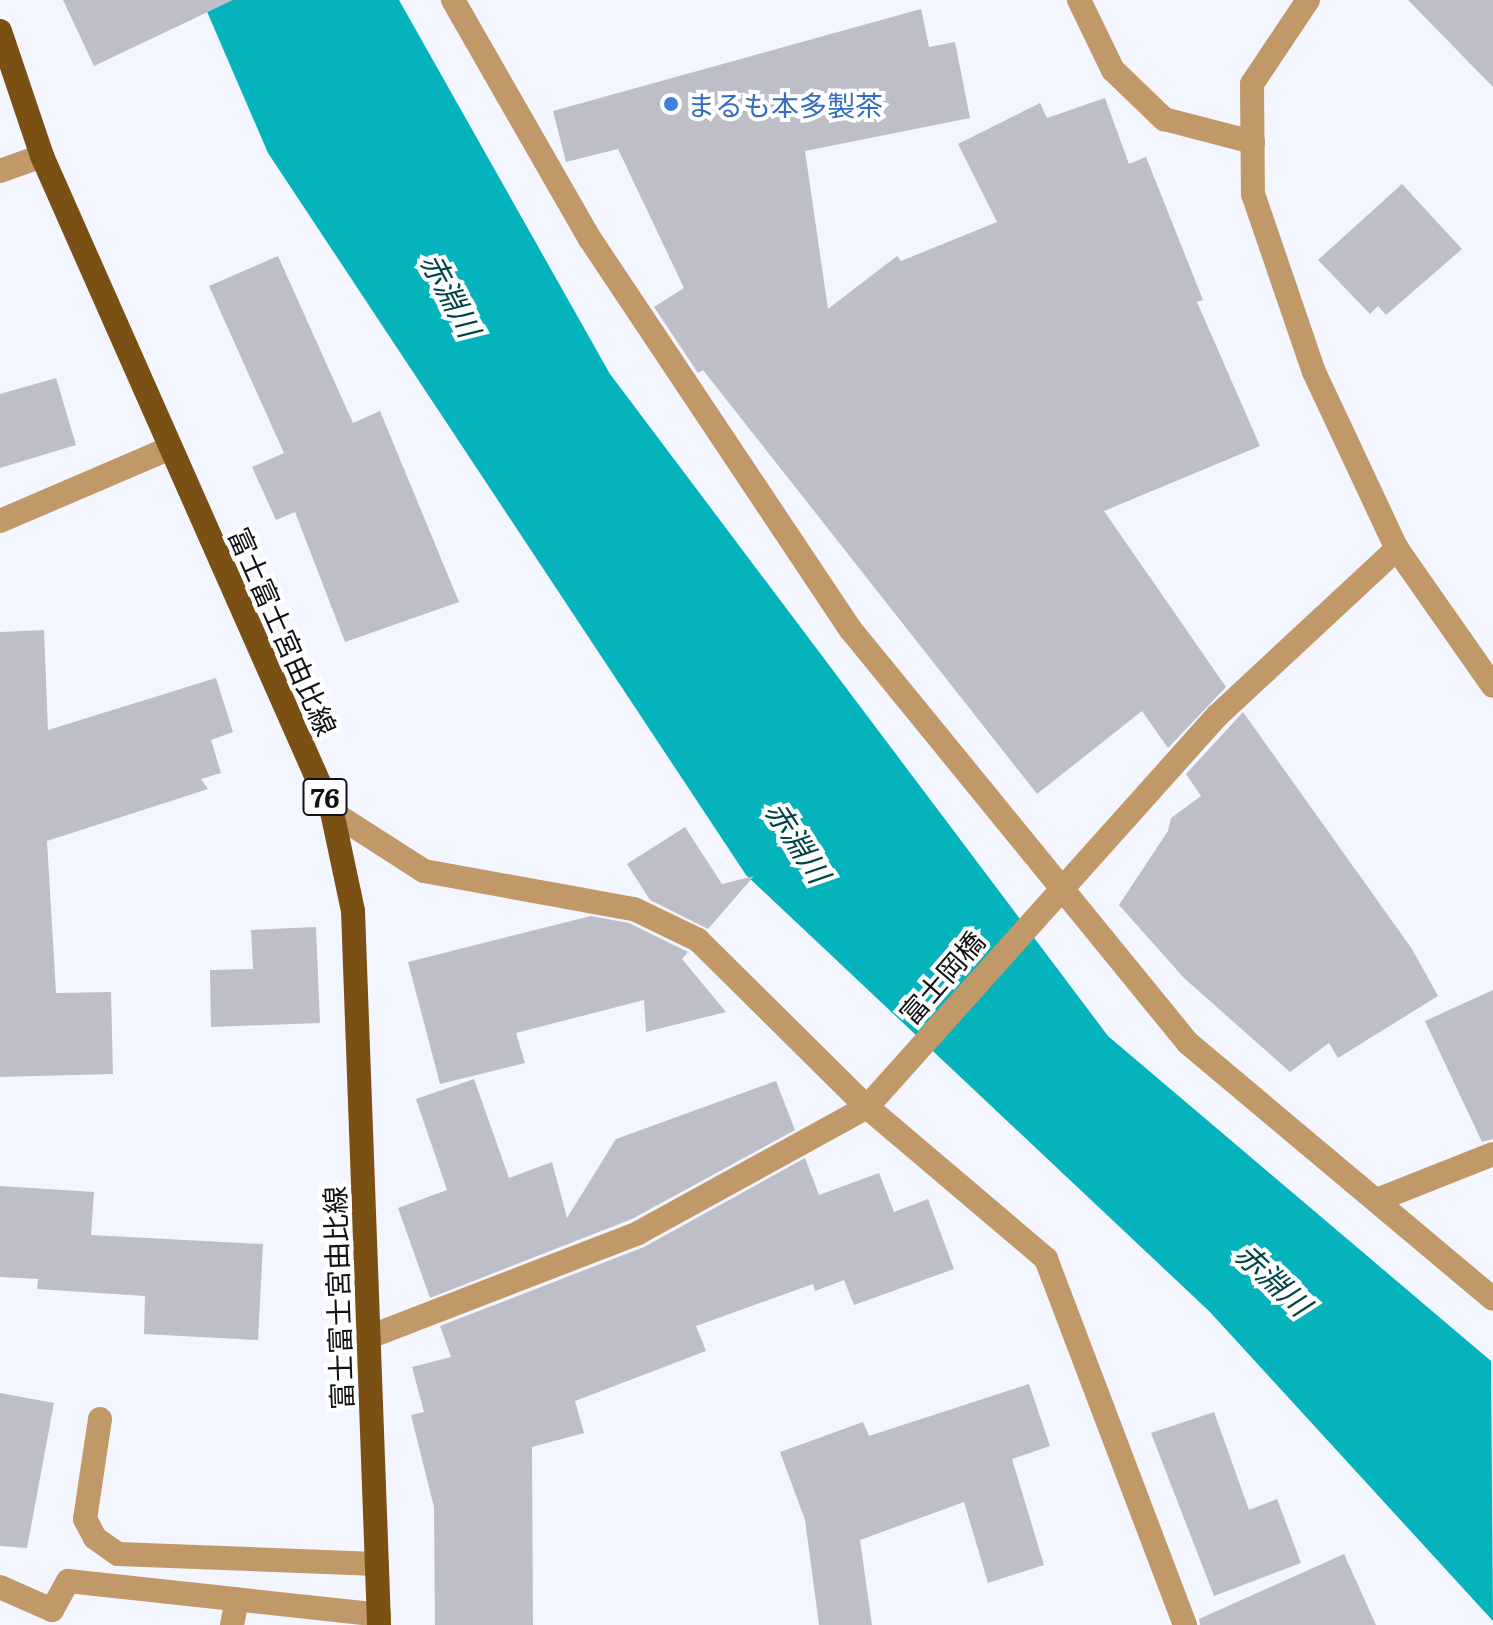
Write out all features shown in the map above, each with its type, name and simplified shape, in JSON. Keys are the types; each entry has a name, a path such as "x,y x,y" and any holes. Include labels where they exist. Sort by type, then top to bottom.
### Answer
{"main road":[{"name":"富士富士宮由比線","path":"0,31 42,156 332,812 353,911 379,1620"}],"street":[{"path":"453,0 590,239 851,630 1188,1043 1493,1299"},
{"path":"1079,0 1113,70 1164,119 1253,142"},
{"path":"1308,0 1252,84 1253,194 1314,372 1397,549 1493,686"},
{"path":"0,171 42,156"},
{"path":"0,521 170,448"},
{"name":"富士岡橋","path":"369,1337 638,1233 867,1107 1217,716 1397,549"},
{"path":"332,812 424,871 634,909 698,940 867,1107 1046,1259 1185,1625"},
{"path":"1377,1200 1493,1154"},
{"path":"100,1419 85,1519 95,1538 118,1554 377,1564"},
{"path":"0,1587 52,1610 68,1581 237,1599 379,1620"},
{"path":"232,1625 237,1599"}],"water":[{"name":"赤淵川","path":"202,0 399,0 610,374 1108,1036 1491,1361 1493,1621 1210,1312 746,875 268,153"}],"building":[{"path":"63,0 233,0 94,66"},
{"path":"1408,0 1493,0 1493,87"},
{"path":"921,9 929,47 955,42 970,118 805,151 828,309 897,256 901,261 997,222 958,144 1040,103 1047,118 1105,98 1129,164 1146,157 1203,300 1197,302 1260,446 1104,511 1226,687 1168,748 1142,711 1037,794 703,370 698,373 654,307 684,288 618,149 566,162 553,111"},
{"path":"1402,184 1462,249 1386,315 1378,306 1370,314 1318,260"},
{"path":"278,256 353,423 380,411 459,602 345,642 295,512 276,520 252,467 284,453 209,286"},
{"path":"56,378 76,445 0,468 0,394"},
{"path":"44,630 48,730 216,678 233,732 211,740 221,773 201,779 208,789 47,841 56,993 111,992 113,1074 0,1077 0,632"},
{"path":"1243,712 1412,949 1438,996 1338,1058 1329,1043 1290,1072 1184,978 1119,905 1168,831 1171,818 1201,796 1186,774"},
{"path":"685,827 722,884 754,876 708,929 650,900 627,864"},
{"path":"591,916 629,923 688,952 682,959 726,1012 646,1032 644,1000 516,1033 525,1063 440,1084 408,962"},
{"path":"316,927 320,1023 211,1027 210,970 253,969 251,930"},
{"path":"1493,990 1493,1139 1482,1142 1425,1021"},
{"path":"474,1079 509,1178 552,1162 567,1218 616,1139 776,1081 795,1130 632,1219 430,1298 398,1208 447,1190 416,1099"},
{"path":"805,1158 819,1195 879,1173 894,1212 928,1199 954,1269 854,1305 844,1280 815,1291 813,1284 696,1326 706,1351 575,1401 584,1433 532,1447 533,1625 435,1625 434,1507 411,1415 424,1412 412,1367 451,1357 440,1326 644,1247"},
{"path":"0,1186 94,1192 91,1235 263,1244 258,1340 144,1334 145,1296 37,1289 38,1279 0,1277"},
{"path":"1029,1384 1050,1446 1012,1459 1044,1565 988,1583 964,1502 860,1540 872,1625 819,1625 805,1520 780,1452 863,1422 869,1436"},
{"path":"0,1393 54,1403 27,1548 0,1546"},
{"path":"1214,1412 1249,1510 1277,1499 1301,1563 1214,1596 1151,1433"},
{"path":"1344,1554 1376,1625 1200,1625 1199,1619"}],"place":[{"name":"まるも本多製茶","path":"671,104"}]}
